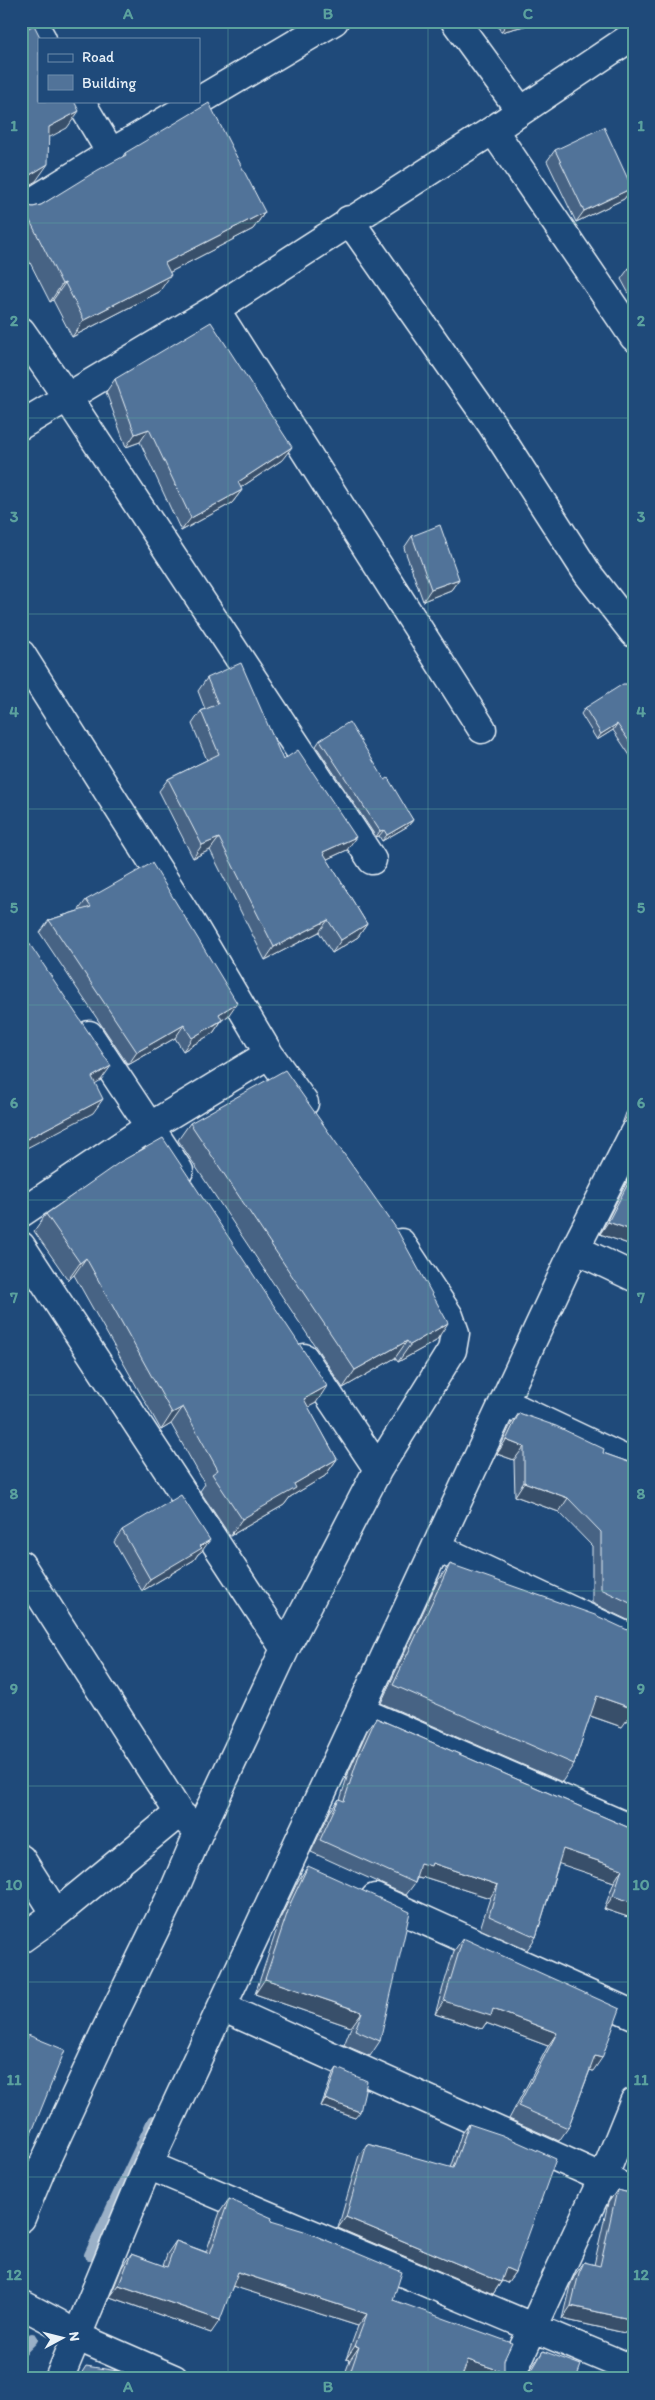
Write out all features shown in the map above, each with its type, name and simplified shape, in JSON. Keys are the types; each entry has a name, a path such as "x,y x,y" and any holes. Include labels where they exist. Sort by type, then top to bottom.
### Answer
{"street":[{"path":"32,21 41,38"},
{"path":"200,100 334,21"},
{"path":"455,21 520,110"},
{"path":"21,425 215,308 349,220 493,130 634,35"},
{"path":"81,102 111,153"},
{"path":"21,210 111,153 197,102"},
{"path":"493,130 634,337"},
{"path":"349,220 491,423 588,574 634,633"},
{"path":"215,308 482,728"},
{"path":"21,331 67,396 372,860"},
{"path":"21,654 192,924 269,1054 319,1125"},
{"path":"75,1013 193,1192"},
{"path":"21,1213 149,1127 269,1054"},
{"path":"59,2379 148,2165 576,1249 634,1133"},
{"path":"21,2218 102,2038 176,1888 199,1832 284,1649 378,1469 452,1350 455,1333 449,1316 386,1220"},
{"path":"21,1246 284,1649"},
{"path":"576,1249 634,1277"},
{"path":"291,1339 378,1469"},
{"path":"504,1403 634,1464"},
{"path":"436,1547 634,1640"},
{"path":"21,1565 179,1814 199,1832"},
{"path":"360,1710 634,1830"},
{"path":"21,1939 56,1914 179,1814"},
{"path":"21,1859 56,1914"},
{"path":"290,1860 318,1872"},
{"path":"354,1888 634,2015"},
{"path":"222,2007 634,2192"},
{"path":"509,2379 603,2178 634,2102"},
{"path":"148,2165 634,2370"},
{"path":"21,2304 57,2323 78,2337 174,2379"}],"building":[{"path":"21,24 25,30 34,25 40,38 38,38 38,102 74,102 79,111 49,127 48,164 21,182"},
{"path":"209,103 265,212 165,263 171,275 84,320 65,283 62,284 21,201 25,205 33,207 41,205"},
{"path":"604,127 632,188 584,211 555,150"},
{"path":"634,265 634,277 629,268"},
{"path":"211,322 292,447 238,482 242,490 191,518 149,429 135,434 115,379"},
{"path":"440,525 459,579 431,589 412,536"},
{"path":"241,663 283,760 298,750 356,837 323,852 367,924 341,940 328,920 274,947 219,838 202,845 168,779 219,754 201,711 218,704 207,678"},
{"path":"623,684 634,684 634,748 617,724 601,734 585,708"},
{"path":"349,722 385,780 388,778 413,820 387,835 384,830 380,831 320,740"},
{"path":"152,863 237,1003 219,1014 222,1020 192,1038 184,1025 137,1052 49,920 91,907 86,900"},
{"path":"21,931 111,1066 92,1077 103,1099 21,1142"},
{"path":"285,1070 396,1228 448,1323 410,1345 407,1341 355,1370 190,1123"},
{"path":"634,1102 634,1110 630,1112"},
{"path":"163,1138 327,1386 304,1399 337,1459 294,1484 296,1488 242,1519 212,1474 218,1470 183,1407 172,1413 86,1258 80,1263 46,1214 120,1162"},
{"path":"634,1172 634,1231 608,1222"},
{"path":"519,1413 556,1426 604,1449 603,1453 634,1464 634,1605 601,1589 601,1532 568,1498 524,1482 524,1447 506,1440"},
{"path":"181,1495 210,1540 200,1546 202,1548 150,1579 122,1530"},
{"path":"450,1564 595,1615 634,1633 634,1709 597,1696 574,1764 393,1685"},
{"path":"376,1718 634,1830 634,1903 613,1896 622,1869 563,1849 536,1937 489,1916 498,1885 432,1863 431,1866 420,1863 415,1883 320,1840 339,1799 344,1801 358,1758"},
{"path":"308,1866 410,1912 380,2041 355,2030 362,2012 265,1979 291,1902"},
{"path":"463,1938 620,2009 602,2058 595,2056 568,2128 518,2106 557,2033 493,2009 491,2016 444,2001"},
{"path":"28,2035 65,2050 21,2159 21,2052"},
{"path":"337,2068 367,2081 360,2112 325,2099"},
{"path":"469,2124 502,2135 556,2159 515,2272 506,2268 501,2282 346,2217 367,2144 453,2168"},
{"path":"617,2190 634,2194 634,2320 571,2306 579,2273 584,2262 600,2266"},
{"path":"229,2199 272,2218 271,2221 304,2231 402,2272 393,2300 512,2343 504,2360 504,2372 468,2360 461,2379 348,2379 359,2347 355,2346 367,2314 238,2272 220,2320 119,2285 131,2254 167,2267 176,2241 210,2254"},
{"path":"543,2351 581,2365 576,2379 531,2379 528,2377"},
{"path":"86,2366 124,2372 123,2379 72,2379 79,2377"}],"waterway":[{"path":"90,2255 153,2121"},
{"path":"21,2350 32,2339"}]}
